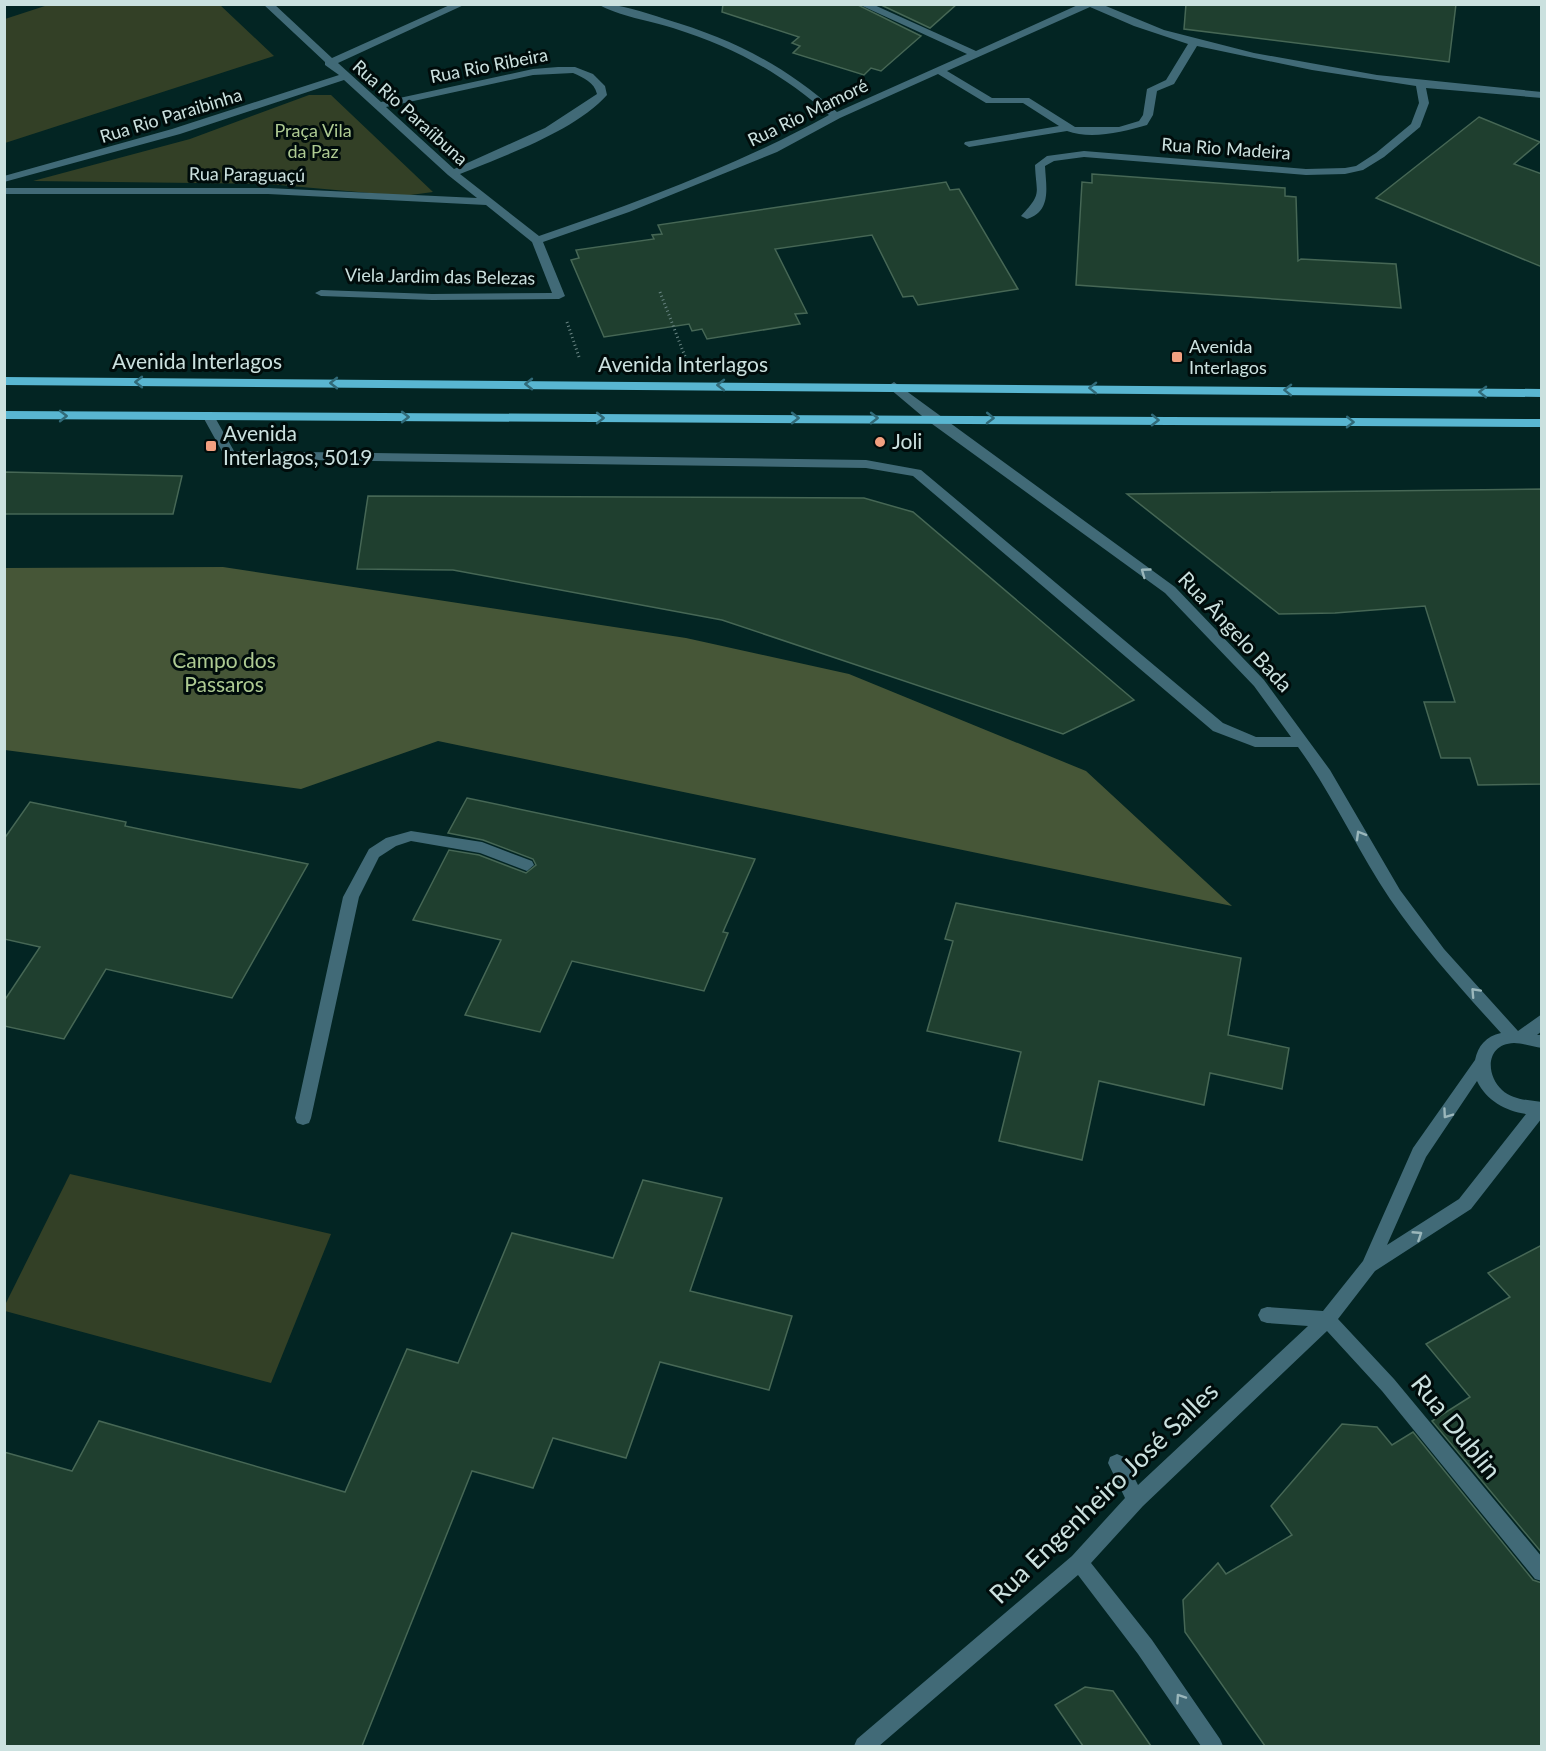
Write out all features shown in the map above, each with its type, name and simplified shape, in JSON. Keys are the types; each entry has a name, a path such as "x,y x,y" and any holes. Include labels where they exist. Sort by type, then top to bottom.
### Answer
{"main road":[{"name":"Avenida Interlagos","path":"4,381 894,386 1542,393"},
{"path":"4,416 932,418 1542,423"}],"street":[{"name":"Rua Rio Paraíibuna","path":"268,4 329,63 381,105 452,173 537,240"},
{"path":"329,63 460,4"},
{"path":"603,4 660,21 743,51 786,75 836,116"},
{"path":"863,4 975,54"},
{"path":"1090,4 1141,27 1193,44 1421,86 1542,95"},
{"name":"Rua Rio Mamoré","path":"537,240 625,210 773,150 836,116 1090,4"},
{"path":"969,144 1071,129 1086,132 1120,130 1143,123 1148,115 1152,89 1170,82 1193,44"},
{"name":"Rua Rio Ribeira","path":"381,105 533,72 575,70 589,76 600,86 602,95 580,113 544,135 452,173"},
{"path":"938,70 990,101 1025,100 1071,129 1084,154"},
{"name":"Rua Rio Paraibinha","path":"4,178 92,158 176,134 345,76"},
{"name":"Rua Rio Madeira","path":"1027,216 1039,209 1042,202 1042,163 1051,158 1084,154 1306,172 1346,171 1359,168 1380,155 1416,125 1424,102 1421,86"},
{"name":"Rua Paraguaçú","path":"4,191 268,191 430,201 488,202"},
{"path":"537,240 559,296"},
{"name":"Viela Jardim das Belezas","path":"321,293 432,297 559,296"},
{"name":"Rua Ângelo Bada","path":"894,386 932,418 1170,590 1259,683 1325,774 1395,894 1439,953 1519,1036"},
{"path":"209,417 230,455 866,464 917,473 1218,727 1255,742 1302,742"},
{"path":"303,1118 351,897 374,853 391,842 411,836 482,848 527,865"},
{"path":"1519,1036 1542,1020"},
{"path":"1519,1036 1542,1042"},
{"name":"Rua Engenheiro José Salles","path":"864,1746 1079,1562 1136,1500 1327,1319 1369,1266 1419,1153 1479,1065 1483,1051 1495,1040 1519,1036"},
{"path":"1479,1065 1483,1079 1506,1102 1522,1108 1540,1109"},
{"name":"Rua Engenheiro José Salles","path":"1369,1266 1465,1204 1540,1109"},
{"path":"1267,1315 1327,1319"},
{"name":"Rua Dublin","path":"1327,1319 1388,1385 1542,1572"},
{"path":"1117,1463 1136,1500"},
{"path":"1079,1562 1145,1647 1214,1746"}],"path":[{"path":"660,292 696,385"},
{"path":"559,296 588,384"}],"green space":[{"path":"51,4 220,5 274,56 5,143 5,19"},
{"name":"Praça Vila da Paz","path":"309,95 331,95 433,192 403,196 268,184 33,181 190,139"},
{"name":"Campo dos Passaros","path":"223,567 686,638 849,674 1086,771 1232,906 438,741 301,789 5,750 5,568"},
{"path":"70,1174 331,1234 271,1383 5,1311 5,1305"}],"building":[{"path":"723,4 856,4 921,36 881,71 871,68 864,75 793,53 800,46 792,43 799,37 722,12"},
{"path":"879,4 957,4 930,28"},
{"path":"1186,4 1456,4 1449,62 1184,29"},
{"path":"1479,117 1540,142 1514,164 1542,174 1542,267 1376,198"},
{"path":"1092,174 1285,188 1285,196 1296,197 1298,261 1301,259 1396,264 1401,308 1076,285 1082,182 1092,183"},
{"path":"946,182 950,190 959,189 1018,289 918,305 913,296 903,297 872,235 775,249 807,313 795,314 800,324 707,339 702,329 692,331 689,324 604,337 571,260 579,258 576,250 654,239 652,235 662,234 658,225"},
{"path":"4,472 182,476 173,514 4,514"},
{"path":"1542,489 1542,784 1478,785 1470,758 1441,758 1424,702 1455,702 1425,606 1335,613 1279,614 1127,494"},
{"path":"368,496 864,498 913,512 1134,700 1063,734 722,620 453,570 357,569"},
{"path":"467,798 755,859 723,932 728,933 704,991 572,961 540,1032 465,1015 501,940 413,920 449,850 479,855 526,873 536,865 533,859 483,840 448,833"},
{"path":"30,802 126,822 125,826 308,864 232,998 106,969 64,1039 4,1026 4,1001 40,947 4,939 4,839"},
{"path":"956,903 1241,958 1228,1035 1289,1048 1282,1089 1210,1073 1204,1105 1099,1081 1082,1160 999,1141 1021,1052 927,1031 953,941 945,939"},
{"path":"643,1180 722,1198 690,1291 792,1316 769,1390 660,1362 626,1458 553,1438 533,1488 472,1471 362,1746 4,1746 4,1452 72,1471 99,1421 345,1492 407,1349 458,1363 512,1233 613,1258"},
{"path":"1542,1245 1542,1553 1432,1421 1470,1397 1426,1344 1510,1297 1488,1273"},
{"path":"1342,1424 1377,1427 1392,1445 1413,1432 1533,1580 1542,1583 1542,1746 1265,1746 1185,1632 1183,1600 1218,1563 1226,1574 1292,1535 1271,1506"},
{"path":"1085,1687 1113,1691 1151,1746 1083,1746 1055,1705"}],"place":[{"name":"Avenida Interlagos","path":"1177,357"},
{"name":"Joli","path":"880,442"},
{"name":"Avenida Interlagos, 5019","path":"211,446"}]}
